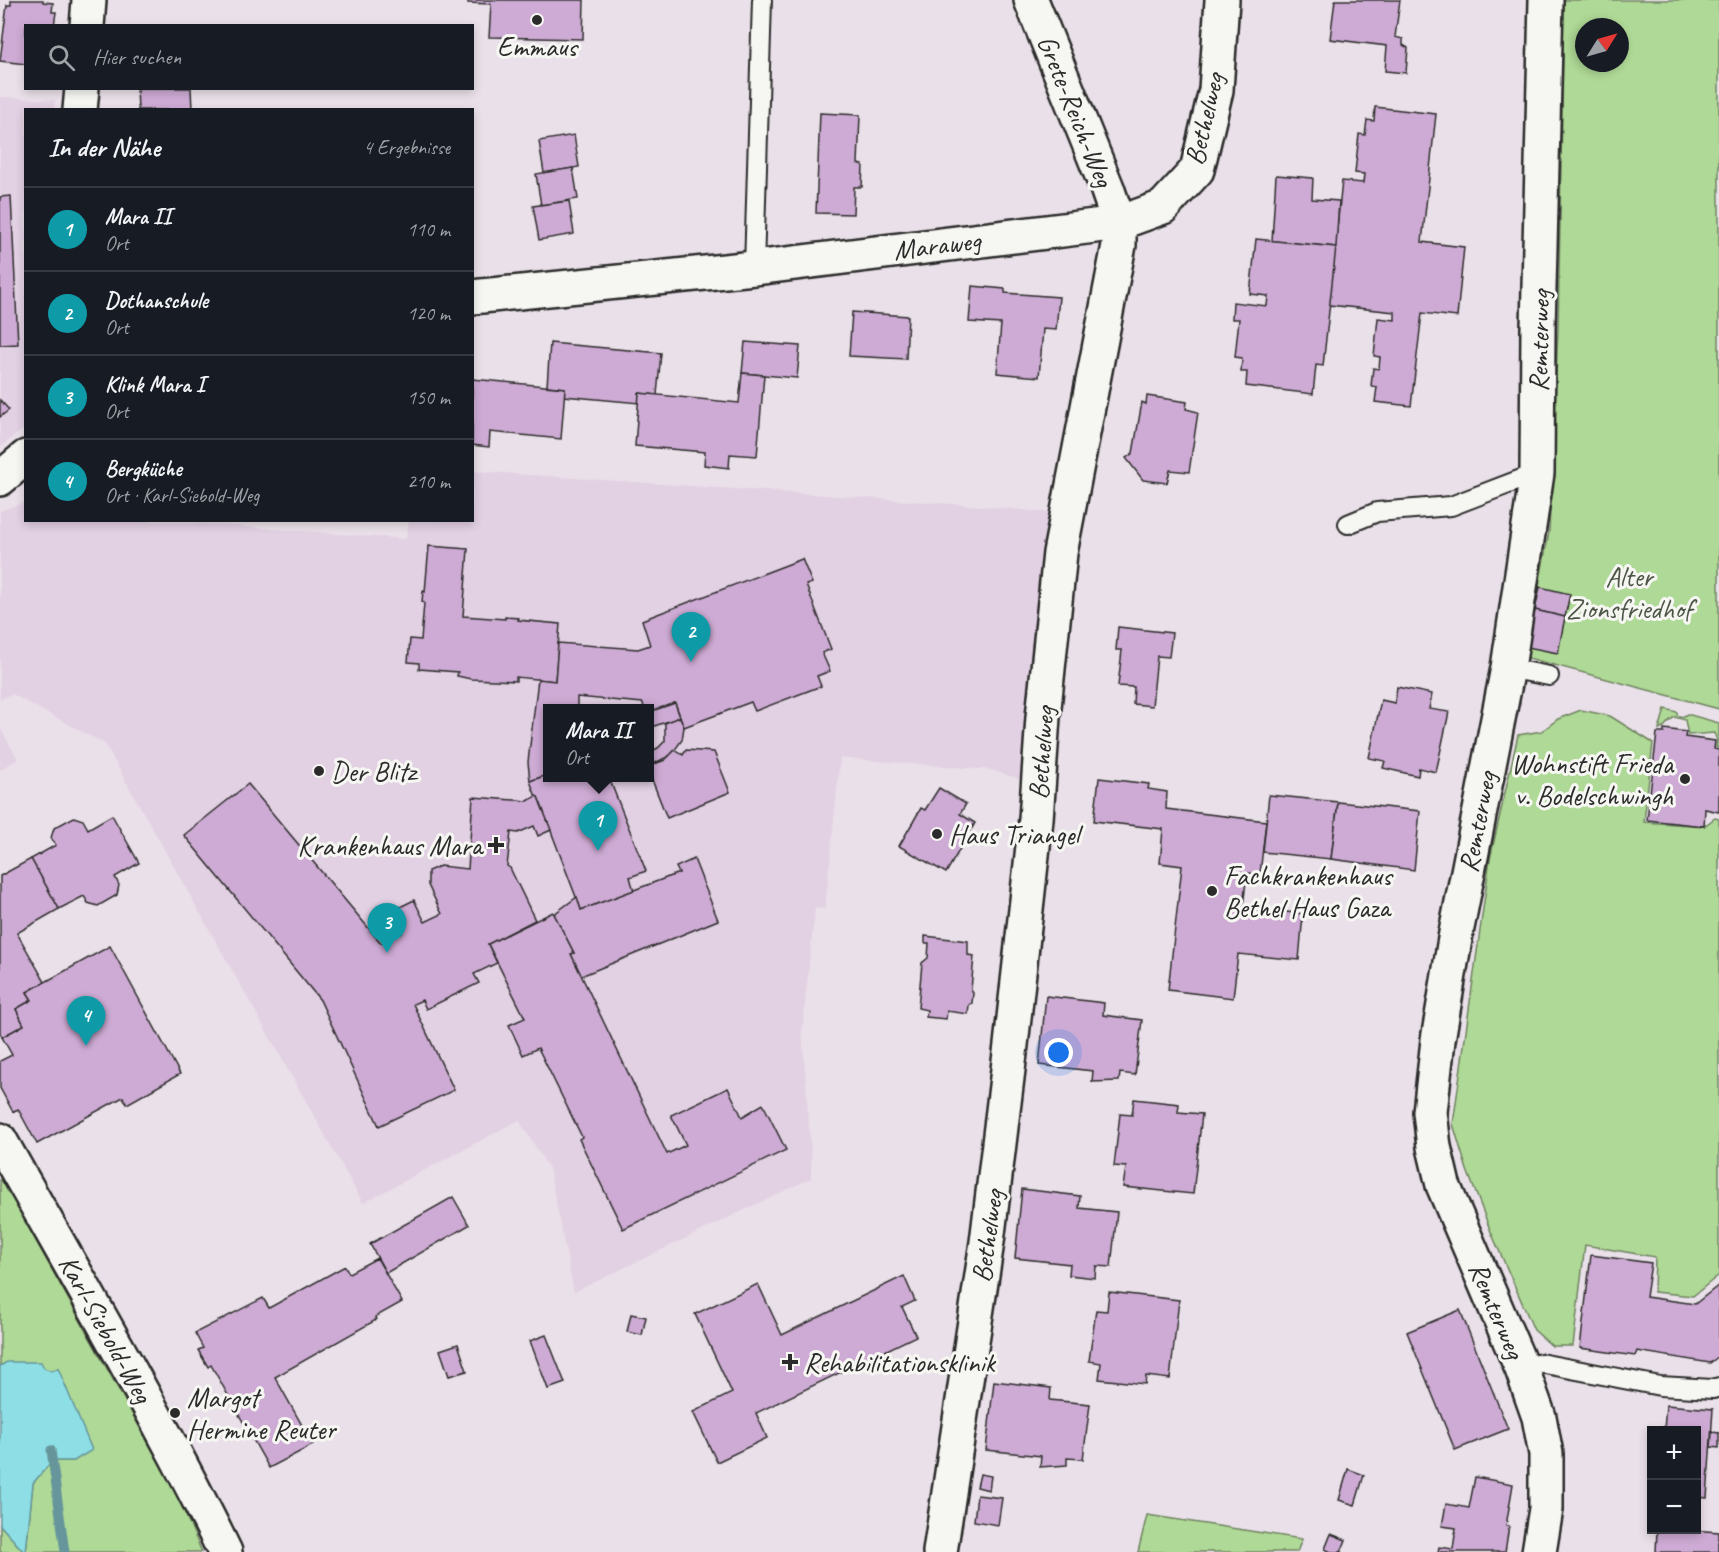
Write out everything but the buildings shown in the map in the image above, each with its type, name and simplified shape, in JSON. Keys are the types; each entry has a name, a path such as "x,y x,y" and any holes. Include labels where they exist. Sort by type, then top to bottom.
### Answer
{"street":[{"path":"87,24 89,0"},
{"name":"Grete-Reich-Weg","path":"1031,0 1096,159 1119,223"},
{"name":"Bethelweg","path":"940,1552 987,1242 1000,1134 1035,831 1060,553 1119,245 1119,223 1163,207 1197,170 1216,90 1222,0"},
{"name":"Remterweg","path":"1539,1552 1546,1509 1546,1455 1539,1417 1522,1369 1443,1185 1434,1147 1430,1112 1438,1040 1456,933 1508,668 1538,473 1546,0"},
{"path":"80,108 82,90"},
{"name":"Maraweg","path":"474,297 754,268 1119,223"},
{"path":"0,479 24,460"},
{"name":"Karl-Siebold-Weg","path":"0,1140 115,1342 225,1552"}],"lane":[{"path":"754,268 762,0"},
{"path":"1348,524 1377,512 1450,506 1538,473"},
{"path":"1508,668 1549,676"},
{"path":"1522,1369 1540,1363 1660,1386 1713,1389 1719,1387"}],"shaded area":[{"path":"0,97 55,100 54,108 24,108 24,429 0,447"},
{"name":"Krankenhaus Mara","path":"474,471 968,505 1053,513 1025,781 992,770 840,758 825,909 815,908 802,1031 811,1178 574,1292 549,1168 519,1120 363,1203 105,744 12,694 0,699 0,511 24,502 24,522 182,522 406,539 409,522 474,522"},
{"path":"0,728 18,759 0,770"}],"green space":[{"name":"Alter Zionsfriedhof","path":"1564,0 1719,0 1719,709 1528,658 1527,649 1549,532 1558,330"},
{"path":"1665,709 1677,712 1677,715 1682,717 1687,714 1719,723 1719,748 1716,747 1717,740 1714,733 1688,735 1685,720 1675,717 1659,730"},
{"path":"1581,710 1610,716 1653,743 1644,822 1704,826 1715,818 1719,819 1719,1275 1693,1296 1654,1292 1655,1257 1585,1245 1573,1346 1552,1346 1534,1330 1491,1232 1467,1170 1453,1124 1490,859 1518,735 1542,731 1558,719"},
{"path":"0,1176 176,1493 202,1552 26,1552 33,1483 52,1461 74,1461 58,1368 52,1371 19,1363 0,1366"},
{"path":"1147,1515 1302,1539 1297,1552 1138,1552"},
{"path":"0,1525 24,1552 0,1552"}],"water":[{"path":"7,1362 41,1362 44,1368 52,1371 58,1368 92,1450 74,1461 52,1461 33,1483 26,1552 0,1525 0,1366"}],"waterway":[{"path":"51,1450 65,1552"}],"place":[{"name":"Emmaus","path":"537,20"},
{"name":"Dothanschule","path":"691,662"},
{"name":"Der Blitz","path":"319,771"},
{"name":"Wohnstift Frieda v. Bodelschwingh","path":"1685,779"},
{"name":"Haus Triangel","path":"937,834"},
{"name":"Krankenhaus Mara","path":"496,845"},
{"name":"Mara II","path":"598,851"},
{"name":"Fachkrankenhaus Bethel Haus Gaza","path":"1212,891"},
{"name":"Klink Mara I","path":"387,953"},
{"name":"Bergküche","path":"86,1046"},
{"name":"Rehabilitationsklinik","path":"790,1362"},
{"name":"Margot Hermine Reuter","path":"175,1413"}]}
